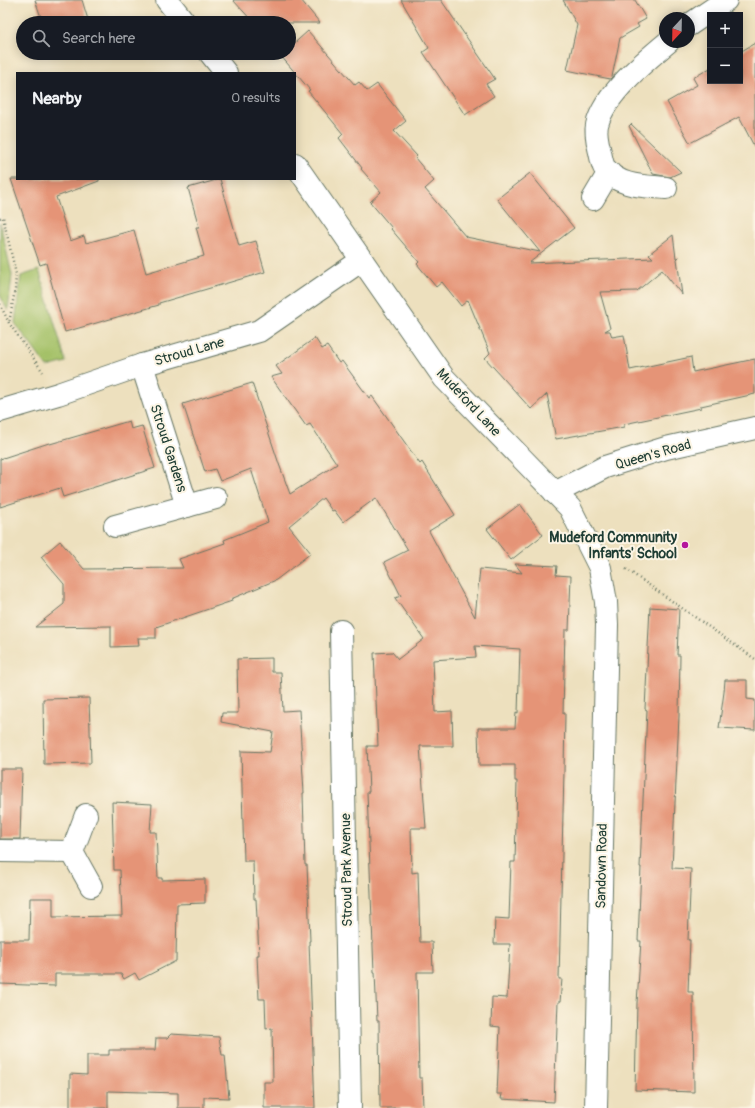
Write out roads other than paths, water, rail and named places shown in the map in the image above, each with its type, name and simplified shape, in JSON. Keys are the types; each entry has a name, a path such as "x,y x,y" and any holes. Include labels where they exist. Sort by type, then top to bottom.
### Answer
{"street":[{"path":"167,0 180,16"},
{"path":"695,21 726,0"},
{"path":"661,48 638,67 602,110 597,126 597,141 604,166 614,177 631,185 666,188"},
{"path":"216,60 225,72"},
{"name":"Mudeford Lane","path":"296,165 444,378 570,508 600,568 606,602 607,625"},
{"path":"593,199 609,172"},
{"name":"Stroud Lane","path":"0,411 58,394 142,365 259,331 362,260"},
{"name":"Stroud Gardens","path":"115,526 188,506 142,365"},
{"name":"Queen's Road","path":"555,493 605,467 666,448 755,428"},
{"path":"188,506 216,498"},
{"name":"Sandown Road","path":"596,1108 607,625"},
{"name":"Stroud Park Avenue","path":"341,631 350,1108"},
{"path":"86,815 72,852 91,886"},
{"path":"0,851 72,852"}],"place":[{"name":"Mudeford Community Infants' School","path":"685,545"}]}
